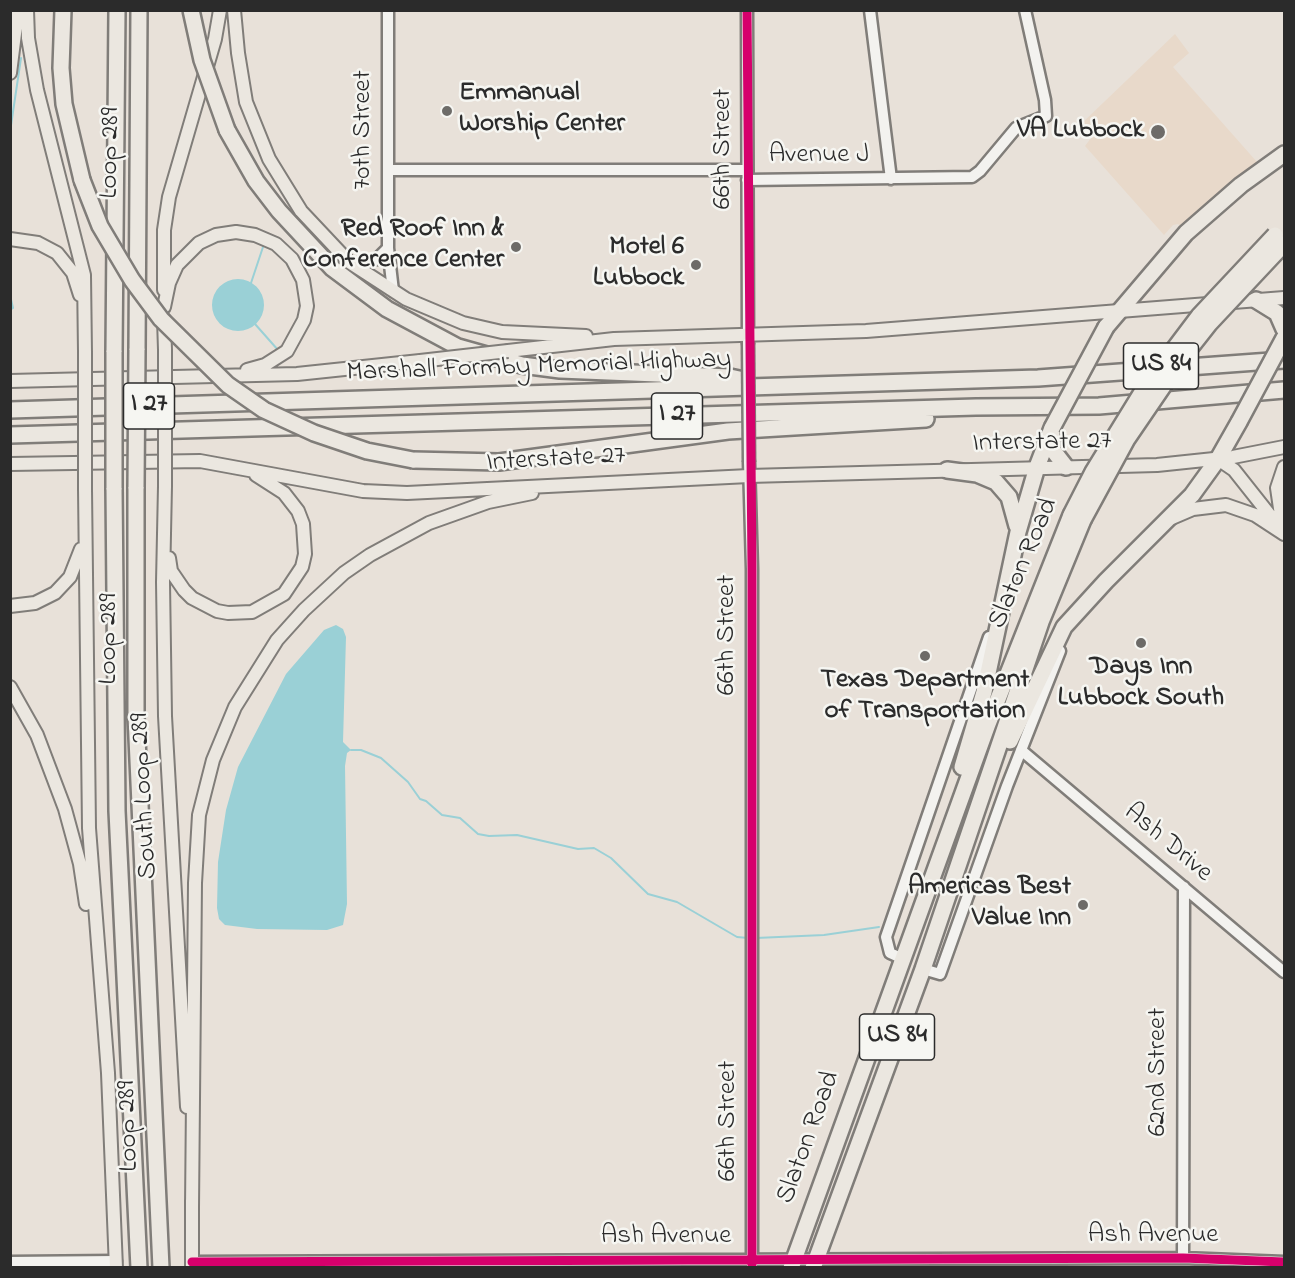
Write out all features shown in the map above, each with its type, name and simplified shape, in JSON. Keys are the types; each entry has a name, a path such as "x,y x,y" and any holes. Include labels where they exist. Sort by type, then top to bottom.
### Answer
{"highway":[{"path":"63,10 61,68 64,104 82,180 100,226 132,280 161,319 228,385 264,410 314,433 367,451 413,460 499,462 728,431 999,416 1099,406"},
{"name":"Loop 289","path":"117,10 114,351 117,822 139,1268"},
{"name":"Loop 289","path":"139,10 136,716 161,1268"},
{"path":"191,10 202,60 227,130 256,181 279,211 332,268 387,309 458,347 541,368 730,377 767,386"},
{"path":"929,882 984,692 1018,532 1037,467 1052,428 1106,327 1118,311 1186,233 1232,192 1284,154"},
{"name":"Slaton Road","path":"814,1264 923,969 1093,472 1144,389 1199,316 1282,238"},
{"path":"1256,300 1277,314 1284,329"},
{"path":"979,806 1064,627 1106,581 1192,495 1218,459 1284,338"},
{"path":"1264,362 1284,355"},
{"name":"Marshall Formby Memorial Highway","path":"10,410 1038,378 1284,360"},
{"name":"Marshall Formby Memorial Highway","path":"10,435 1099,406 1284,390"},
{"path":"1052,428 1052,448 1066,466"},
{"path":"947,470 977,474 996,482 1014,507 1018,532"},
{"name":"Slaton Road","path":"792,1264 901,958 1041,587 1077,518"},
{"path":"901,958 923,969"}],"main road":[{"path":"10,73 18,10"},
{"name":"South Loop 289","path":"27,10 28,38 37,90 84,275 89,828 114,1181 116,1264"},
{"name":"South Loop 289","path":"192,1265 192,1207 165,716 164,230 169,197 215,39 220,10"},
{"path":"234,10 246,102 269,159 301,211 324,237 355,265 393,291 435,313 488,330 534,335 748,339 1284,298"},
{"path":"164,307 173,274 183,257 198,243 216,235 245,233 265,238 285,251 298,270 303,280 307,306 299,332 287,351 265,365 204,376"},
{"path":"10,238 39,243 57,253 67,265 78,287 86,324"},
{"path":"14,380 297,374 630,338"},
{"name":"Interstate 27","path":"10,466 42,463 200,461 385,493 749,476 1157,465 1218,459 1284,447"},
{"path":"1218,459 1234,470 1284,534"},
{"path":"164,532 171,571 177,581 192,598 217,611 241,613 266,607 284,594 302,567 305,554 303,524 298,511 284,493 255,475 200,461"},
{"path":"1284,467 1276,488 1284,534"},
{"path":"192,1207 195,883 199,814 223,732 263,660 304,610 344,573 370,555 429,523 488,502 514,496 673,479"},
{"path":"1170,519 1193,509 1226,505 1255,514 1284,534"},
{"path":"10,606 35,603 62,586 79,559 85,522"},
{"path":"10,687 37,735 65,809 80,864 103,1006"}],"street":[{"name":"70th Street","path":"388,10 388,248 393,291"},
{"name":"66th Street","path":"747,10 749,476 752,569 752,1264"},
{"path":"870,10 891,179"},
{"name":"Avenue J","path":"388,170 891,179 972,177 980,171 1016,128 1046,116 1045,100 1025,10"},
{"path":"355,265 377,259 388,248"},
{"name":"Slaton Road","path":"901,958 890,953 886,937 975,684 1005,585"},
{"path":"923,969 940,974 1021,750 1078,611"},
{"name":"Ash Drive","path":"1021,750 1284,972"},
{"name":"62nd Street","path":"1183,1258 1184,887"},
{"name":"Ash Avenue","path":"192,1265 814,1264 1183,1258 1284,1262"},
{"path":"10,1262 116,1264"}],"shaded area":[{"name":"VA Lubbock","path":"1175,34 1189,53 1173,67 1257,162 1184,229 1178,224 1173,225 1164,235 1085,146 1091,138 1080,125"}],"water":[{"path":"238,279 248,281 256,287 262,295 264,305 262,315 256,323 248,329 238,331 228,329 220,323 214,315 212,305 214,295 220,287 228,281"},
{"path":"336,625 343,629 346,637 343,742 351,750 347,753 345,766 347,904 343,925 327,930 257,929 225,925 219,919 217,908 218,862 226,810 238,767 286,674 324,630"}],"waterway":[{"path":"10,132 21,58"},
{"path":"251,283 264,244"},
{"path":"10,295 13,308 10,310"},
{"path":"255,324 278,350"},
{"path":"351,750 361,750 381,758 408,782 420,799 426,801 442,815 460,818 478,834 517,835 578,849 594,848 611,858 648,894 677,902 737,937 748,938"},
{"path":"756,938 824,935 879,927"}],"cycle path":[{"path":"747,10 752,569 752,1268"},
{"path":"192,1262 1183,1258 1284,1262"}],"place":[{"name":"Emmanual Worship Center","path":"447,111"},
{"name":"VA Lubbock","path":"1158,132"},
{"name":"Red Roof Inn & Conference Center","path":"516,247"},
{"name":"Motel 6 Lubbock","path":"696,265"},
{"name":"Days Inn Lubbock South","path":"1141,643"},
{"name":"Texas Department of Transportation","path":"925,656"},
{"name":"Americas Best Value Inn","path":"1083,905"}]}
